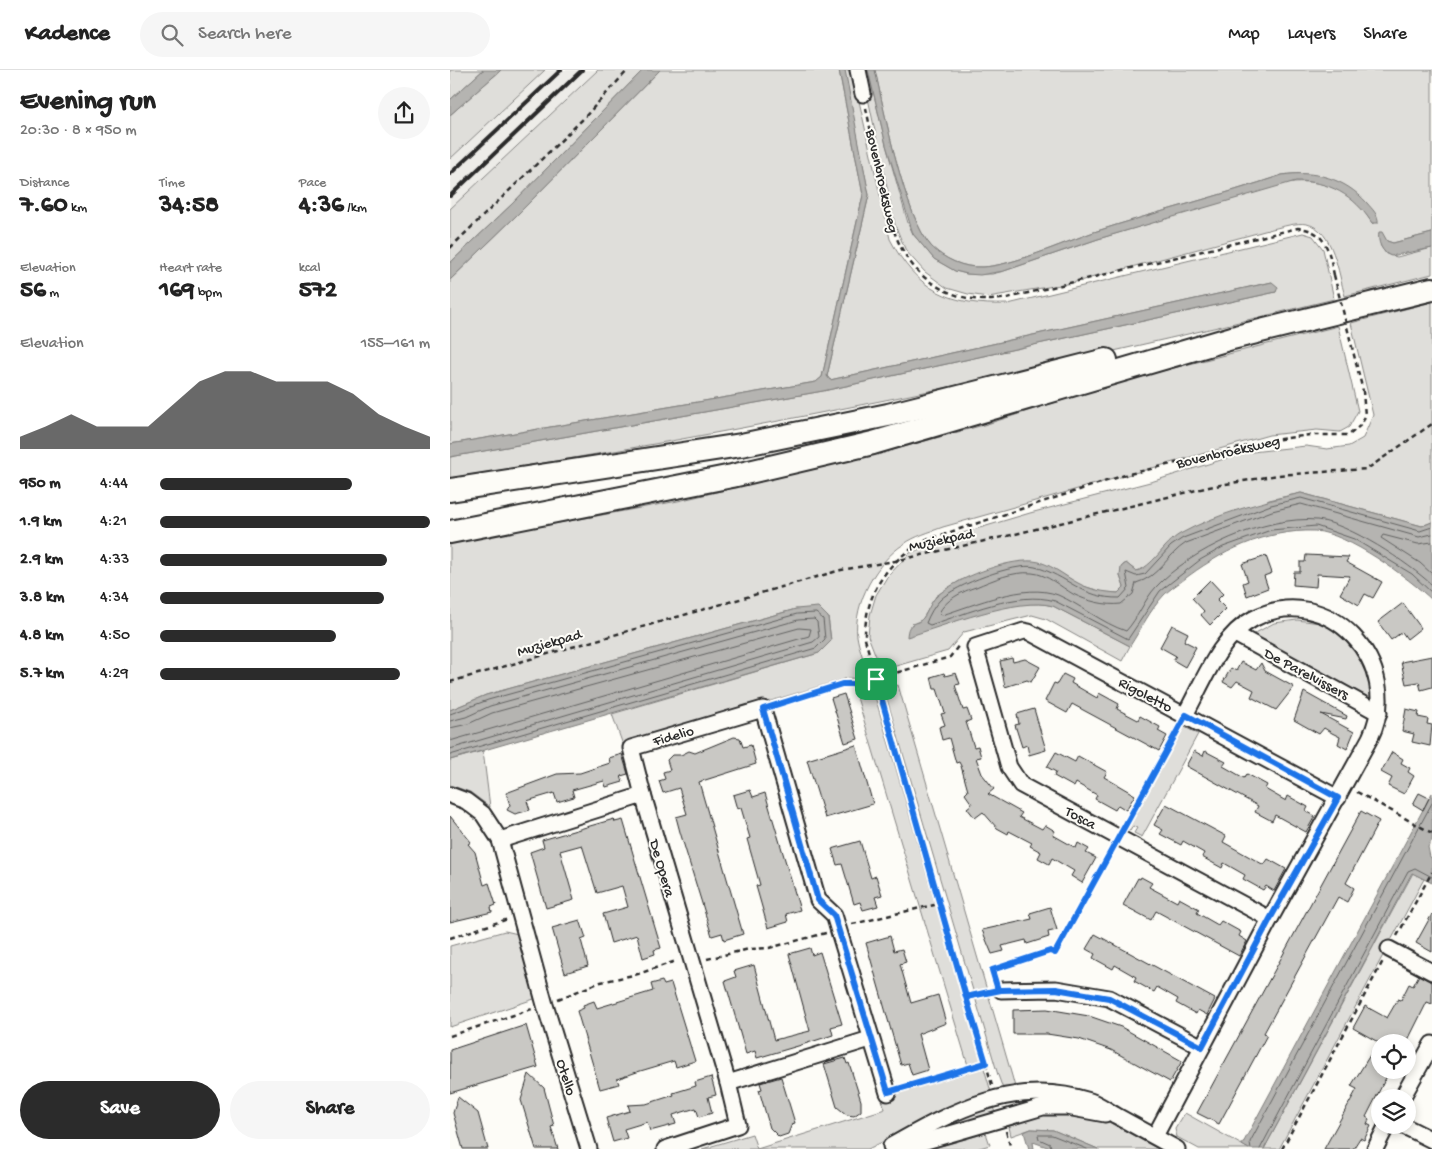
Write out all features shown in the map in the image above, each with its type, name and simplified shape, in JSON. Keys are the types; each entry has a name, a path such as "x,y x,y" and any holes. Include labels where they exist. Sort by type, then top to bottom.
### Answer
{"highway":[{"path":"450,490 741,445 888,415 1432,280"},
{"path":"450,532 732,476 873,443 1232,338 1432,290"}],"street":[{"path":"858,70 863,94"},
{"path":"1155,1136 1270,919 1377,725 1381,695 1374,668 1358,640 1332,619 1305,609 1276,611 1252,619 1220,651 1186,715"},
{"name":"Rigoletto","path":"969,643 1029,632 1338,798"},
{"name":"De Parelvissers","path":"1235,634 1379,712"},
{"name":"Tosca","path":"969,643 1009,767 1021,785 1270,919"},
{"path":"763,709 818,900 834,915 888,1092"},
{"name":"Fidelio","path":"643,795 631,748 763,709"},
{"name":"Otello","path":"450,795 466,801 483,814 500,840 520,916 589,1149"},
{"path":"500,840 643,795"},
{"name":"De Opera","path":"643,795 690,960 728,1083 738,1126 669,1148"},
{"path":"1389,949 1432,972"},
{"path":"999,990 1056,989 1109,998 1202,1047"},
{"path":"728,1083 870,1038"},
{"path":"1407,1089 1432,1044"},
{"path":"887,1148 952,1113 996,1098 1051,1091 1092,1101 1177,1149"},
{"path":"887,1148 919,1143 1002,1118 1043,1108 1067,1107 1118,1116"},
{"path":"1416,1132 1432,1140"},
{"path":"1375,1149 1382,1134"}],"path":[{"path":"450,248 582,120 628,70"},
{"name":"Bovenbroeksweg","path":"863,94 888,216 899,246 915,269 926,279 951,293 978,300 1007,298 1298,228 1313,231 1324,239 1363,391 1365,416 1362,424 1349,435 1310,435 1273,440 1125,475 929,539 911,547 895,561 874,591 867,613 865,640 996,1098"},
{"name":"Muziekpad","path":"450,682 841,570 895,561 1131,507 1209,486 1278,475 1367,469 1432,424"},
{"path":"763,709 842,684 858,684 950,657 969,643"},
{"path":"966,997 999,990 992,970 1050,951 1055,953 1186,715"},
{"path":"1410,821 1432,833"},
{"path":"1282,1149 1432,872"},
{"path":"450,1036 546,1005 601,982 690,960 749,949 768,948 838,930 852,924 886,918 903,910 939,904"},
{"path":"450,938 520,916"},
{"path":"888,1092 986,1063"},
{"path":"1002,1118 1011,1149"}],"shaded area":[{"path":"450,70 483,70 450,100"},
{"path":"501,70 545,70 450,159 450,115"},
{"path":"545,70 598,70 450,209 450,159"},
{"path":"598,70 643,70 512,204 450,263 450,209"},
{"path":"660,70 839,70 863,195 822,377 816,382 450,444 450,280"},
{"path":"844,70 852,70 890,239 900,257 912,271 924,283 938,292 969,302 1008,304 1303,233 1313,236 1323,249 1334,299 1114,351 894,398 672,441 450,478 450,457 823,391 1276,292 1272,282 830,380 827,376 869,195"},
{"path":"862,70 868,70 886,145 908,223 913,234 934,259 955,271 967,274 992,274 1098,239 1284,183 1315,183 1343,192 1359,205 1373,224 1372,209 1340,187 1320,177 1297,174 1282,175 1094,232 1008,263 982,267 968,266 942,255 931,246 921,232 904,189 875,70 1432,70 1432,233 1393,243 1387,241 1380,245 1386,254 1397,257 1432,248 1432,274 1345,296 1334,254 1329,243 1316,228 1307,224 1298,224 1272,229 1072,283 988,297 947,288 925,272 906,251 895,225"},
{"path":"1432,302 1432,522 1422,526 1301,493 1269,500 1142,570 1136,571 1126,563 1123,565 1120,576 1124,587 1119,593 1103,592 1080,585 1054,569 961,580 936,596 922,620 912,624 984,609 1022,604 1039,604 1053,606 1130,646 1122,661 1046,619 1032,615 964,632 948,651 881,669 868,636 870,615 876,595 887,577 910,553 946,538 1030,513 1154,481 1243,453 1306,446 1327,449 1349,446 1363,438 1373,415 1351,323"},
{"path":"1338,326 1358,411 1349,427 1340,432 1317,430 1269,435 943,527 913,539 894,551 885,561 876,572 863,597 857,623 857,636 869,676 862,679 848,678 623,745 612,714 819,653 831,641 828,617 796,609 486,695 450,710 450,543 678,501 878,454 987,424 1123,381"},
{"path":"1297,620 1320,623 1341,633 1365,659 1374,703 1250,636 1274,623"},
{"path":"898,685 1015,1087 1003,1089 998,1075 886,696 887,689"},
{"path":"874,693 991,1092 971,1098 868,1149 757,1149 885,1109 881,1097 970,1072 856,694"},
{"path":"1181,725 1198,734 1142,837 1134,833 1137,828 1133,826 1130,831 1125,827"},
{"path":"483,751 490,807 470,792 450,785 450,760"},
{"path":"1413,873 1424,879 1279,1149 1264,1149"},
{"path":"505,931 518,934 537,998 450,1027 450,946"},
{"path":"993,1108 995,1112 945,1129 925,1133 954,1118"},
{"path":"1051,1112 1105,1120 1158,1149 1098,1149 1053,1130 1031,1129 1011,1136 1008,1122"},
{"path":"1185,1113 1249,1149 1199,1149 1177,1137 1175,1129"},
{"path":"986,1133 990,1145 976,1149 931,1149"},
{"path":"752,1134 757,1149 702,1149"}],"water":[{"path":"483,70 501,70 450,115 450,100"},
{"path":"643,70 660,70 450,280 450,263 512,204"},
{"path":"839,70 845,70 869,195 827,376 830,380 1272,282 1278,287 1276,292 823,391 450,457 450,444 816,382 822,377 863,195"},
{"path":"868,70 875,70 904,189 921,232 936,251 948,259 961,264 982,267 1008,263 1094,232 1282,175 1317,175 1349,187 1373,210 1378,223 1372,223 1349,197 1340,191 1319,184 1296,181 1098,239 1004,271 980,275 955,271 934,259 913,234 886,145"},
{"path":"1379,232 1382,232 1387,241 1393,243 1432,233 1432,248 1391,256 1381,246"},
{"path":"1301,493 1422,526 1432,522 1432,600 1409,580 1360,548 1328,534 1315,531 1297,531 1261,538 1244,544 1196,570 1164,595 1150,613 1130,646 1053,606 1038,604 1021,605 981,614 907,637 910,626 923,618 937,596 969,576 982,571 1009,563 1033,561 1051,567 1087,587 1118,593 1124,587 1120,576 1121,567 1126,563 1136,571 1142,569 1174,538 1208,520 1270,500"},
{"path":"818,607 828,617 831,641 819,653 450,760 450,710 486,695 796,609"},
{"path":"1432,793 1432,840 1428,847 1430,857 1432,858 1432,883 1412,873 1264,1149 1249,1149 1242,1145"},
{"path":"1031,1129 1053,1130 1098,1149 1053,1149 1033,1142 1034,1149 1029,1149 1024,1132"}],"building":[{"path":"1306,555 1349,557 1346,562 1382,582 1373,598 1365,594 1359,605 1340,594 1350,576 1317,574 1316,587 1293,585 1294,572 1300,572 1300,562 1305,562"},
{"path":"1266,556 1272,573 1264,576 1268,588 1247,596 1243,583 1248,581 1242,564"},
{"path":"1210,580 1223,594 1217,600 1226,609 1210,625 1201,615 1204,611 1192,598"},
{"path":"1403,603 1421,628 1407,639 1402,632 1391,640 1378,622"},
{"path":"1172,625 1188,633 1184,641 1196,647 1185,667 1173,660 1176,656 1160,647"},
{"path":"1432,656 1432,687 1421,690 1419,682 1406,684 1401,662"},
{"path":"1012,658 1013,662 1025,659 1040,667 1031,682 1027,680 1005,687 1000,661"},
{"path":"1241,662 1256,670 1261,663 1265,671 1294,687 1276,710 1251,697 1254,690 1237,681 1232,687 1223,682 1231,668 1236,671"},
{"path":"944,673 945,676 956,673 960,684 955,685 963,710 967,709 971,720 966,722 974,747 978,746 981,757 976,758 982,774 994,789 988,794 1022,813 1019,817 1042,829 1045,825 1055,831 1053,835 1076,848 1078,843 1089,849 1086,853 1096,858 1082,883 1071,876 1074,871 1052,858 1049,864 1038,858 1041,852 1030,846 1032,843 1009,831 1008,834 997,828 983,812 975,818 967,808 972,804 965,794 968,791 961,766 959,762 956,763 949,738 942,740 939,727 945,725 941,714 945,713 937,689 934,689 931,677"},
{"path":"1063,674 1073,679 1071,683 1097,698 1099,693 1119,704 1117,709 1138,720 1140,716 1160,727 1158,731 1167,736 1159,751 1072,704 1067,713 1045,701 1054,683 1057,684"},
{"path":"1304,692 1347,716 1346,719 1321,714 1354,732 1347,749 1338,744 1340,737 1324,728 1319,734 1294,720"},
{"path":"844,694 858,739 845,743 831,698"},
{"path":"1034,709 1046,750 1029,755 1027,745 1022,747 1015,725 1019,724 1017,714"},
{"path":"1406,709 1419,712 1418,717 1428,719 1427,724 1432,725 1430,746 1412,742 1414,734 1402,731"},
{"path":"734,737 740,738 743,747 751,745 756,764 699,782 743,934 724,940 722,933 712,936 680,832 676,817 687,814 679,788 663,793 659,781 665,779 663,772 670,770 667,760 672,755 681,755 689,751 695,753"},
{"path":"856,745 873,804 825,818 807,760"},
{"path":"1194,751 1203,756 1205,751 1226,762 1223,766 1244,778 1247,774 1267,785 1265,789 1286,801 1288,796 1308,807 1306,811 1315,816 1306,832 1275,815 1272,821 1255,812 1258,806 1186,766"},
{"path":"1056,752 1075,762 1078,756 1107,772 1104,777 1135,795 1126,810 1118,805 1115,810 1095,799 1097,795 1076,783 1074,787 1054,776 1056,772 1047,767"},
{"path":"1392,752 1403,759 1401,763 1410,768 1408,772 1414,776 1404,794 1388,786 1392,778 1381,772"},
{"path":"622,754 628,774 621,776 623,782 606,787 604,781 572,790 574,797 557,802 554,793 527,801 530,810 515,814 507,810 510,805 506,793 557,774 580,773 610,763 609,758"},
{"path":"750,790 753,797 765,793 800,910 786,914 788,922 768,928 756,886 760,885 747,839 750,838 741,808 737,809 733,795"},
{"path":"1419,793 1429,798 1423,810 1413,804"},
{"path":"1166,804 1226,836 1223,842 1264,865 1268,859 1286,869 1274,891 1266,886 1263,890 1243,879 1245,875 1224,863 1222,868 1202,857 1204,853 1183,841 1181,845 1160,834 1163,830 1154,825"},
{"path":"1361,811 1379,821 1346,883 1354,888 1347,902 1338,897 1264,1033 1267,1035 1219,1124 1197,1113"},
{"path":"450,816 471,842 468,844 475,852 484,885 489,883 496,905 491,907 492,912 450,922"},
{"path":"614,819 615,822 623,820 661,948 654,950 655,954 643,958 637,935 611,943 603,914 628,907 622,886 597,893 582,845 560,851 574,900 546,908 530,852 544,847 542,840"},
{"path":"860,841 871,878 876,876 882,895 875,897 878,906 863,910 860,902 854,904 842,864 837,865 832,849"},
{"path":"1141,877 1152,883 1149,887 1177,902 1179,898 1199,909 1197,913 1218,925 1221,921 1241,932 1239,936 1247,941 1239,956 1156,911 1151,920 1123,905 1138,878 1140,879"},
{"path":"1050,907 1057,930 1048,932 1049,937 1027,944 1026,940 1002,946 1004,951 992,954 982,930 1032,919 1030,913"},
{"path":"1432,914 1432,952 1416,943"},
{"path":"580,920 586,938 581,940 588,966 565,973 552,928"},
{"path":"1095,934 1215,999 1207,1015 1198,1010 1196,1014 1176,1003 1178,999 1157,987 1154,992 1134,981 1136,977 1115,965 1113,969 1093,958 1095,954 1086,949"},
{"path":"890,936 894,951 902,949 906,962 900,964 911,1003 938,995 946,1023 918,1034 928,1070 912,1075 908,1063 901,1065 866,943"},
{"path":"810,948 812,955 820,952 842,1024 831,1027 833,1035 798,1046 757,1058 755,1051 746,1054 725,981 736,977 734,971 754,965 774,1040 810,1031 789,954"},
{"path":"1419,975 1432,982 1432,1004 1427,1002 1411,1034 1371,1034 1371,1038 1353,1028 1365,1006 1387,1018 1398,999 1401,1000 1409,984 1413,986"},
{"path":"662,981 664,985 671,983 695,1061 676,1067 674,1061 617,1079 619,1084 600,1089 577,1011 584,1008 583,1005 594,1001 597,1008 653,991 651,984"},
{"path":"1047,1009 1089,1016 1121,1027 1182,1061 1170,1082 1111,1050 1079,1039 1047,1034 1013,1034 1013,1010"},
{"path":"526,1025 538,1067 450,1093 450,1050"},
{"path":"1371,1053 1371,1079 1385,1079 1380,1089 1371,1089 1371,1107 1366,1117 1369,1119 1367,1124 1371,1126 1364,1140 1360,1138 1353,1149 1324,1149 1357,1089 1351,1086"},
{"path":"845,1058 847,1064 849,1063 861,1101 861,1111 854,1116 847,1115 837,1107 824,1064"},
{"path":"529,1074 544,1088 554,1126 551,1127 558,1149 536,1149 521,1100"},
{"path":"711,1077 716,1095 708,1097 712,1113 699,1117 696,1108 673,1115 676,1124 650,1131 647,1122 624,1129 627,1138 613,1142 606,1118 630,1111 628,1105 646,1104 674,1095 673,1093 696,1086 695,1082"},
{"path":"781,1077 795,1123 792,1124 788,1134 779,1137 770,1128 759,1090 762,1089 760,1083"},
{"path":"458,1097 478,1113 488,1149 463,1149 453,1113"}],"railway":[{"path":"450,174 561,70"},
{"path":"450,196 582,70"}],"route":[{"path":"876,679 858,684 842,684 763,709 818,900 834,915 888,1092 986,1063 966,997 1001,990 1056,989 1109,998 1202,1047 1270,919 1338,798 1186,715 1178,724 1055,953 1050,951 992,970 998,990 966,997 876,679"}]}
